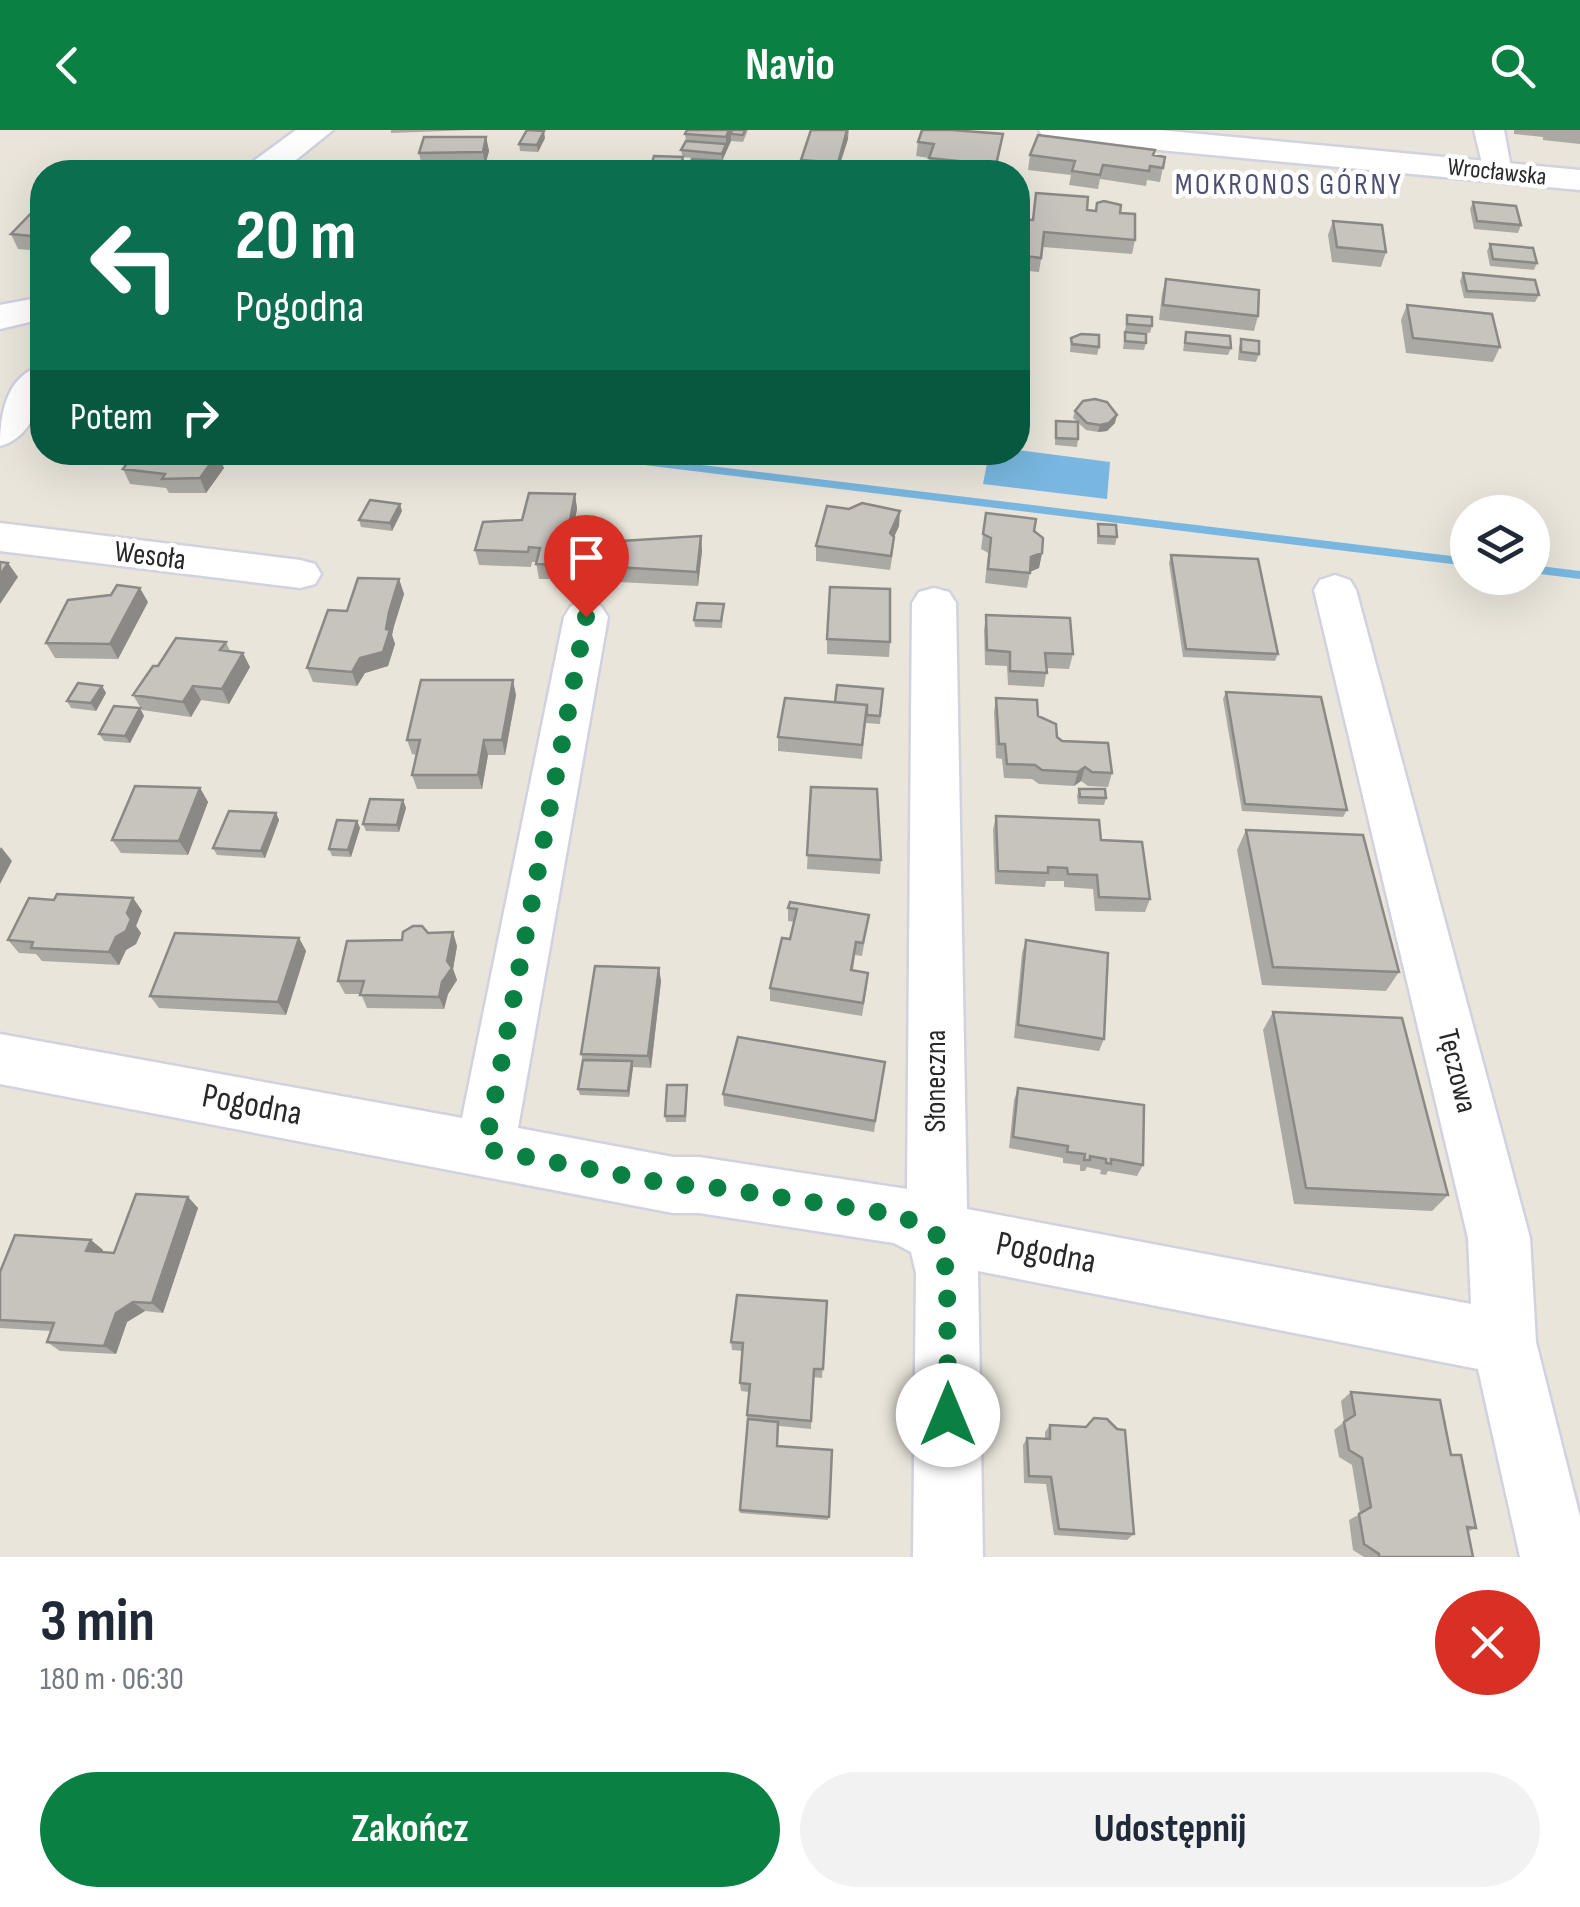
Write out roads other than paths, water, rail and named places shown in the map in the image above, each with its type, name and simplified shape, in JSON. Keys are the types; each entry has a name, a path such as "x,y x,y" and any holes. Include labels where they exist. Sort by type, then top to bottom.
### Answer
{"street":[{"path":"276,160 317,130"},
{"name":"Wrocławska","path":"1056,130 1580,180"},
{"path":"1489,130 1497,173"},
{"path":"0,317 30,311"},
{"path":"0,434 30,393"},
{"name":"Wesoła","path":"0,537 300,574"},
{"name":"Tęczowa","path":"1335,590 1499,1238 1504,1342 1555,1557"},
{"name":"Słoneczna","path":"934,603 936,1233 947,1273 948,1557"},
{"path":"485,1149 586,617"},
{"name":"Pogodna","path":"0,1058 674,1185 699,1185 899,1215 936,1233 1504,1342"}],"water":[{"path":"1030,452 1110,462 1107,499 983,484 987,465 1030,465"}],"waterway":[{"path":"670,465 1450,560"},
{"path":"1550,571 1580,575"}],"district":[{"name":"MOKRONOS GÓRNY","path":"1289,185"}]}
